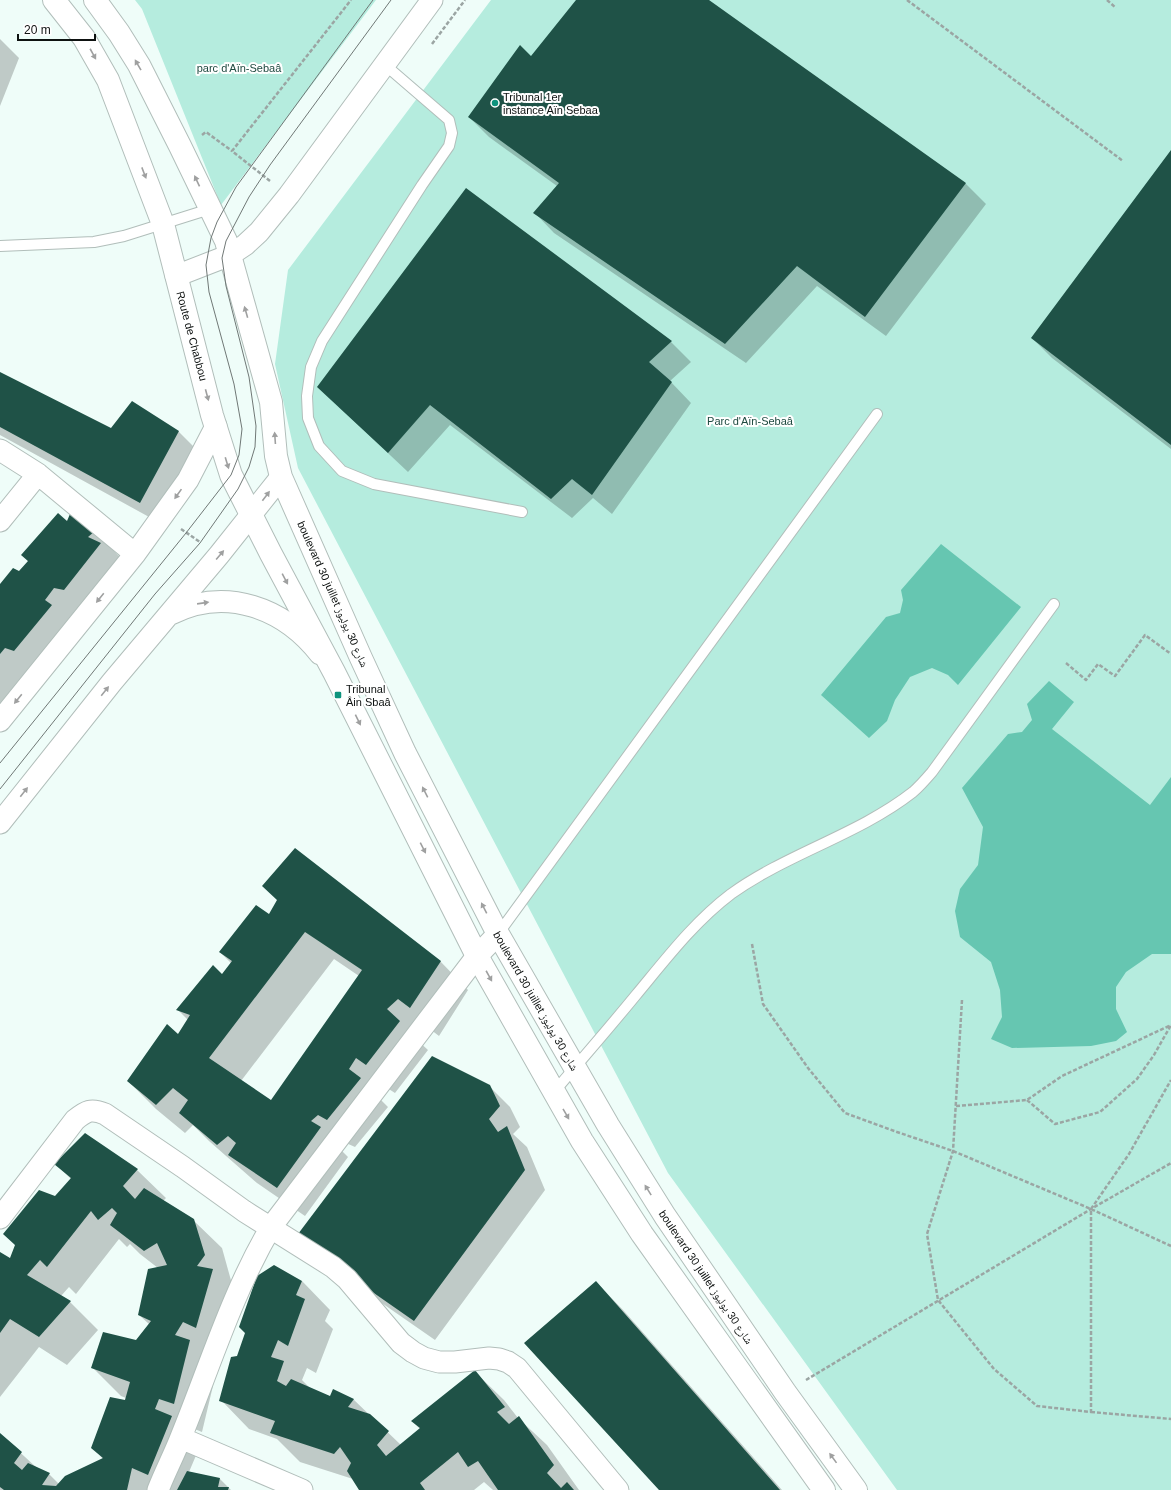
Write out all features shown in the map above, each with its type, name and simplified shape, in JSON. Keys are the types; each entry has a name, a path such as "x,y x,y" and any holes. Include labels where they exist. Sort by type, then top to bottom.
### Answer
{"street":[{"name":"Route de Chabbou","path":"54,0 84,38 108,80 163,224 216,426 231,475 334,672"},
{"path":"0,823 112,682 252,515 280,477 276,456 271,402 230,255 217,222 139,66 95,0"},
{"path":"176,276 230,255 245,245 259,232 289,195 432,0"},
{"path":"0,720 135,554 188,480 216,426"},
{"path":"0,450 38,474 135,554"},
{"path":"0,521 38,474"},
{"name":"boulevard 30 juillet شارع 30 يوليوز","path":"280,477 405,754 498,934 574,1068 665,1216 784,1392 856,1490"},
{"path":"167,616 184,608 208,602 230,602 258,608 278,617 294,627 310,641 334,672 477,956 582,1141 642,1234 824,1490"},
{"path":"158,1490 181,1438 239,1287 271,1227 477,956 498,934"},
{"path":"0,1218 75,1120 90,1111 97,1110 183,1167 244,1212 271,1227 333,1267 347,1279 401,1344 413,1352 424,1358 439,1362 455,1362 489,1358 499,1359 508,1362 517,1368 618,1490"},
{"path":"181,1438 302,1490"}],"lane":[{"path":"384,64 448,120 452,133 449,146 422,185 322,341 311,367 307,396 308,418 319,446 342,471 374,484 522,512"},
{"path":"0,246 94,242 124,236 210,209"},
{"path":"498,934 877,414"},
{"path":"554,1093 678,944 709,912 732,894 764,873 868,821 915,791 932,772 1054,604"}],"path":[{"path":"907,0 1123,161"},
{"path":"1107,0 1116,8"},
{"path":"162,516 219,555"},
{"path":"1066,663 1086,680 1098,664 1115,676 1145,635 1171,654"},
{"path":"752,944 763,1004 808,1068 845,1113 953,1151 1091,1209 1171,1246"},
{"path":"962,1000 953,1151 927,1234 938,1300 994,1369 1037,1406 1171,1419"},
{"path":"956,1106 1027,1100 1062,1076 1171,1025"},
{"path":"1027,1100 1054,1124 1100,1112 1137,1079 1154,1055 1171,1025"},
{"path":"1091,1412 1091,1209 1129,1154 1171,1080"},
{"path":"784,1392 1171,1163"}],"green space":[{"name":"parc d'Aïn-Sebaâ","path":"135,0 376,0 221,205 142,9"},
{"name":"Parc d'Aïn-Sebaâ","path":"491,0 1171,0 1171,1490 897,1490 668,1173 298,468 275,364 288,270"}],"shaded area":[{"path":"941,544 1021,607 958,685 948,675 932,668 910,677 895,700 887,721 869,738 821,695 886,617 900,613 903,600 901,590"},
{"path":"1049,681 1074,702 1052,729 1150,805 1171,777 1171,954 1152,954 1126,972 1116,987 1116,1009 1127,1032 1116,1041 1091,1046 1012,1048 991,1039 1002,1017 1000,990 991,962 960,937 955,911 960,889 978,865 983,827 962,788 1008,734 1022,732 1032,720 1027,704"}],"building":[{"path":"576,0 709,0 966,183 865,317 797,266 725,344 533,213 559,183 468,117 520,45 531,56"},
{"path":"1171,150 1171,445 1031,338"},
{"path":"466,188 672,341 649,362 672,382 592,495 572,479 551,499 430,405 388,453 317,387"},
{"path":"0,372 111,428 132,401 179,431 140,503 0,427"},
{"path":"58,513 67,521 70,514 95,531 88,537 101,543 64,590 54,588 45,600 52,605 14,651 5,648 0,654 0,584 13,568 19,571 28,561 21,555"},
{"path":"295,848 441,961 410,1008 398,999 387,1009 400,1021 366,1065 356,1058 349,1069 361,1078 327,1120 318,1115 311,1121 321,1127 277,1188 228,1155 236,1143 228,1136 217,1145 179,1113 188,1100 173,1088 156,1105 127,1081 167,1024 178,1034 190,1015 176,1010 213,965 222,974 232,961 219,952 256,905 269,914 277,900 262,886","holes":["305,932 362,970 271,1100 209,1058"]},
{"path":"432,1056 490,1085 500,1106 489,1119 498,1132 507,1126 525,1170 414,1321 295,1238"},
{"path":"85,1133 138,1169 123,1186 135,1199 144,1188 194,1219 205,1255 197,1266 213,1269 196,1328 183,1322 175,1335 190,1340 174,1404 159,1399 155,1409 172,1416 148,1475 132,1468 127,1490 4,1490 0,1487 0,1433 22,1452 14,1463 22,1470 28,1463 50,1473 42,1485 56,1486 65,1476 103,1458 91,1448 110,1397 125,1400 130,1382 91,1368 103,1332 136,1340 151,1321 138,1315 148,1269 167,1265 157,1243 144,1251 110,1225 117,1213 112,1208 98,1220 91,1211 47,1267 40,1260 27,1275 71,1301 39,1337 10,1319 0,1333 0,1252 10,1258 15,1245 3,1234 39,1190 55,1196 71,1178 54,1164"},
{"path":"274,1265 302,1281 296,1295 305,1299 288,1346 278,1340 271,1357 284,1361 277,1381 286,1386 291,1379 330,1396 333,1389 354,1399 348,1407 370,1414 389,1431 377,1445 386,1456 420,1428 411,1421 475,1370 505,1407 497,1412 509,1424 519,1416 554,1465 547,1473 561,1488 567,1482 574,1490 498,1490 478,1461 468,1467 458,1452 420,1483 425,1490 359,1490 347,1471 351,1463 340,1447 334,1454 270,1433 275,1421 219,1401 231,1357 237,1356 245,1333 239,1327 257,1276"},
{"path":"596,1281 780,1490 659,1490 524,1343"},
{"path":"187,1471 220,1478 218,1487 229,1487 228,1490 177,1490"}],"tram line":[{"path":"0,763 231,475 239,455 242,429 234,384 209,292 206,265 211,238 217,222 236,187 373,0"},
{"path":"0,789 155,594 200,543 238,489 249,467 255,447 256,426 249,377 226,286 222,258 226,241 249,197 270,165 391,0"}],"place":[{"name":"Tribunal 1er instance Aïn Sebaa","path":"495,103"},
{"name":"Tribunal Âin Sbaâ","path":"338,695"}]}
